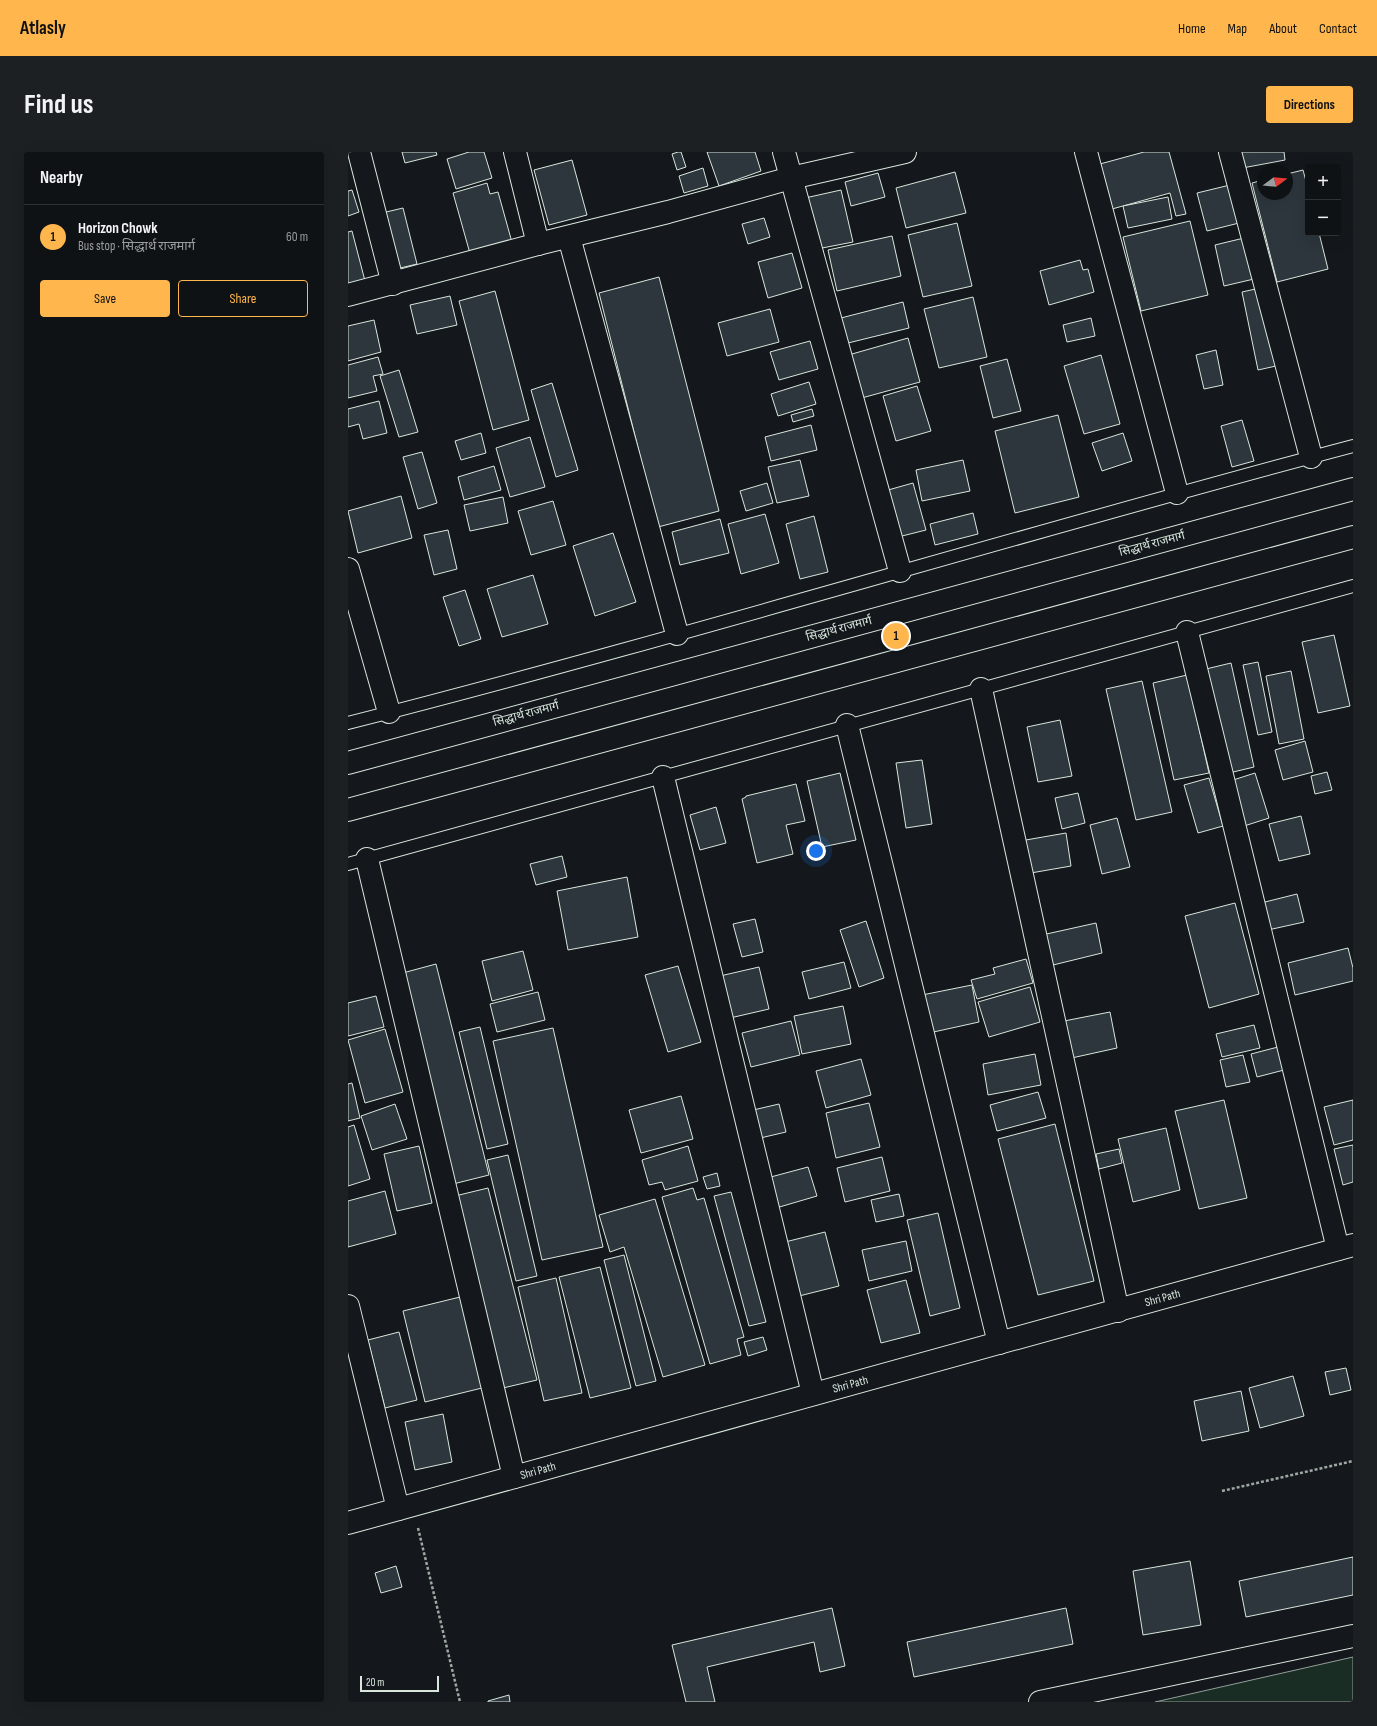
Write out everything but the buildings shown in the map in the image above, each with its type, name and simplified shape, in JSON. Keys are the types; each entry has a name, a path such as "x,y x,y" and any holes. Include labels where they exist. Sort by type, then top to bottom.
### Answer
{"main road":[{"path":"359,152 393,284"},
{"path":"515,152 538,244"},
{"path":"784,152 900,572"},
{"path":"348,295 538,244 668,212 791,178 905,152"},
{"path":"1086,152 1177,493"},
{"path":"1230,152 1311,457"},
{"path":"569,237 676,634"},
{"name":"सिद्धार्थ राजमार्ग","path":"348,763 1353,489"},
{"path":"348,810 1353,537"},
{"path":"348,569 389,712"},
{"path":"1187,632 1346,1247"},
{"path":"980,688 1118,1311"},
{"path":"847,725 999,1342"},
{"path":"663,777 813,1394"},
{"path":"358,861 514,1477"},
{"name":"Shri Path","path":"348,1522 1346,1247"},
{"path":"348,1306 405,1507"},
{"path":"1040,1702 1353,1636"}],"lane":[{"path":"348,723 900,572 1177,493 1353,446"},
{"path":"358,861 1353,586"}],"path":[{"path":"1222,1491 1353,1461"},
{"path":"405,1507 460,1702"}],"green space":[{"path":"1353,1657 1353,1702 1155,1702"}],"place":[{"name":"Horizon Chowk","path":"896,636"}]}
